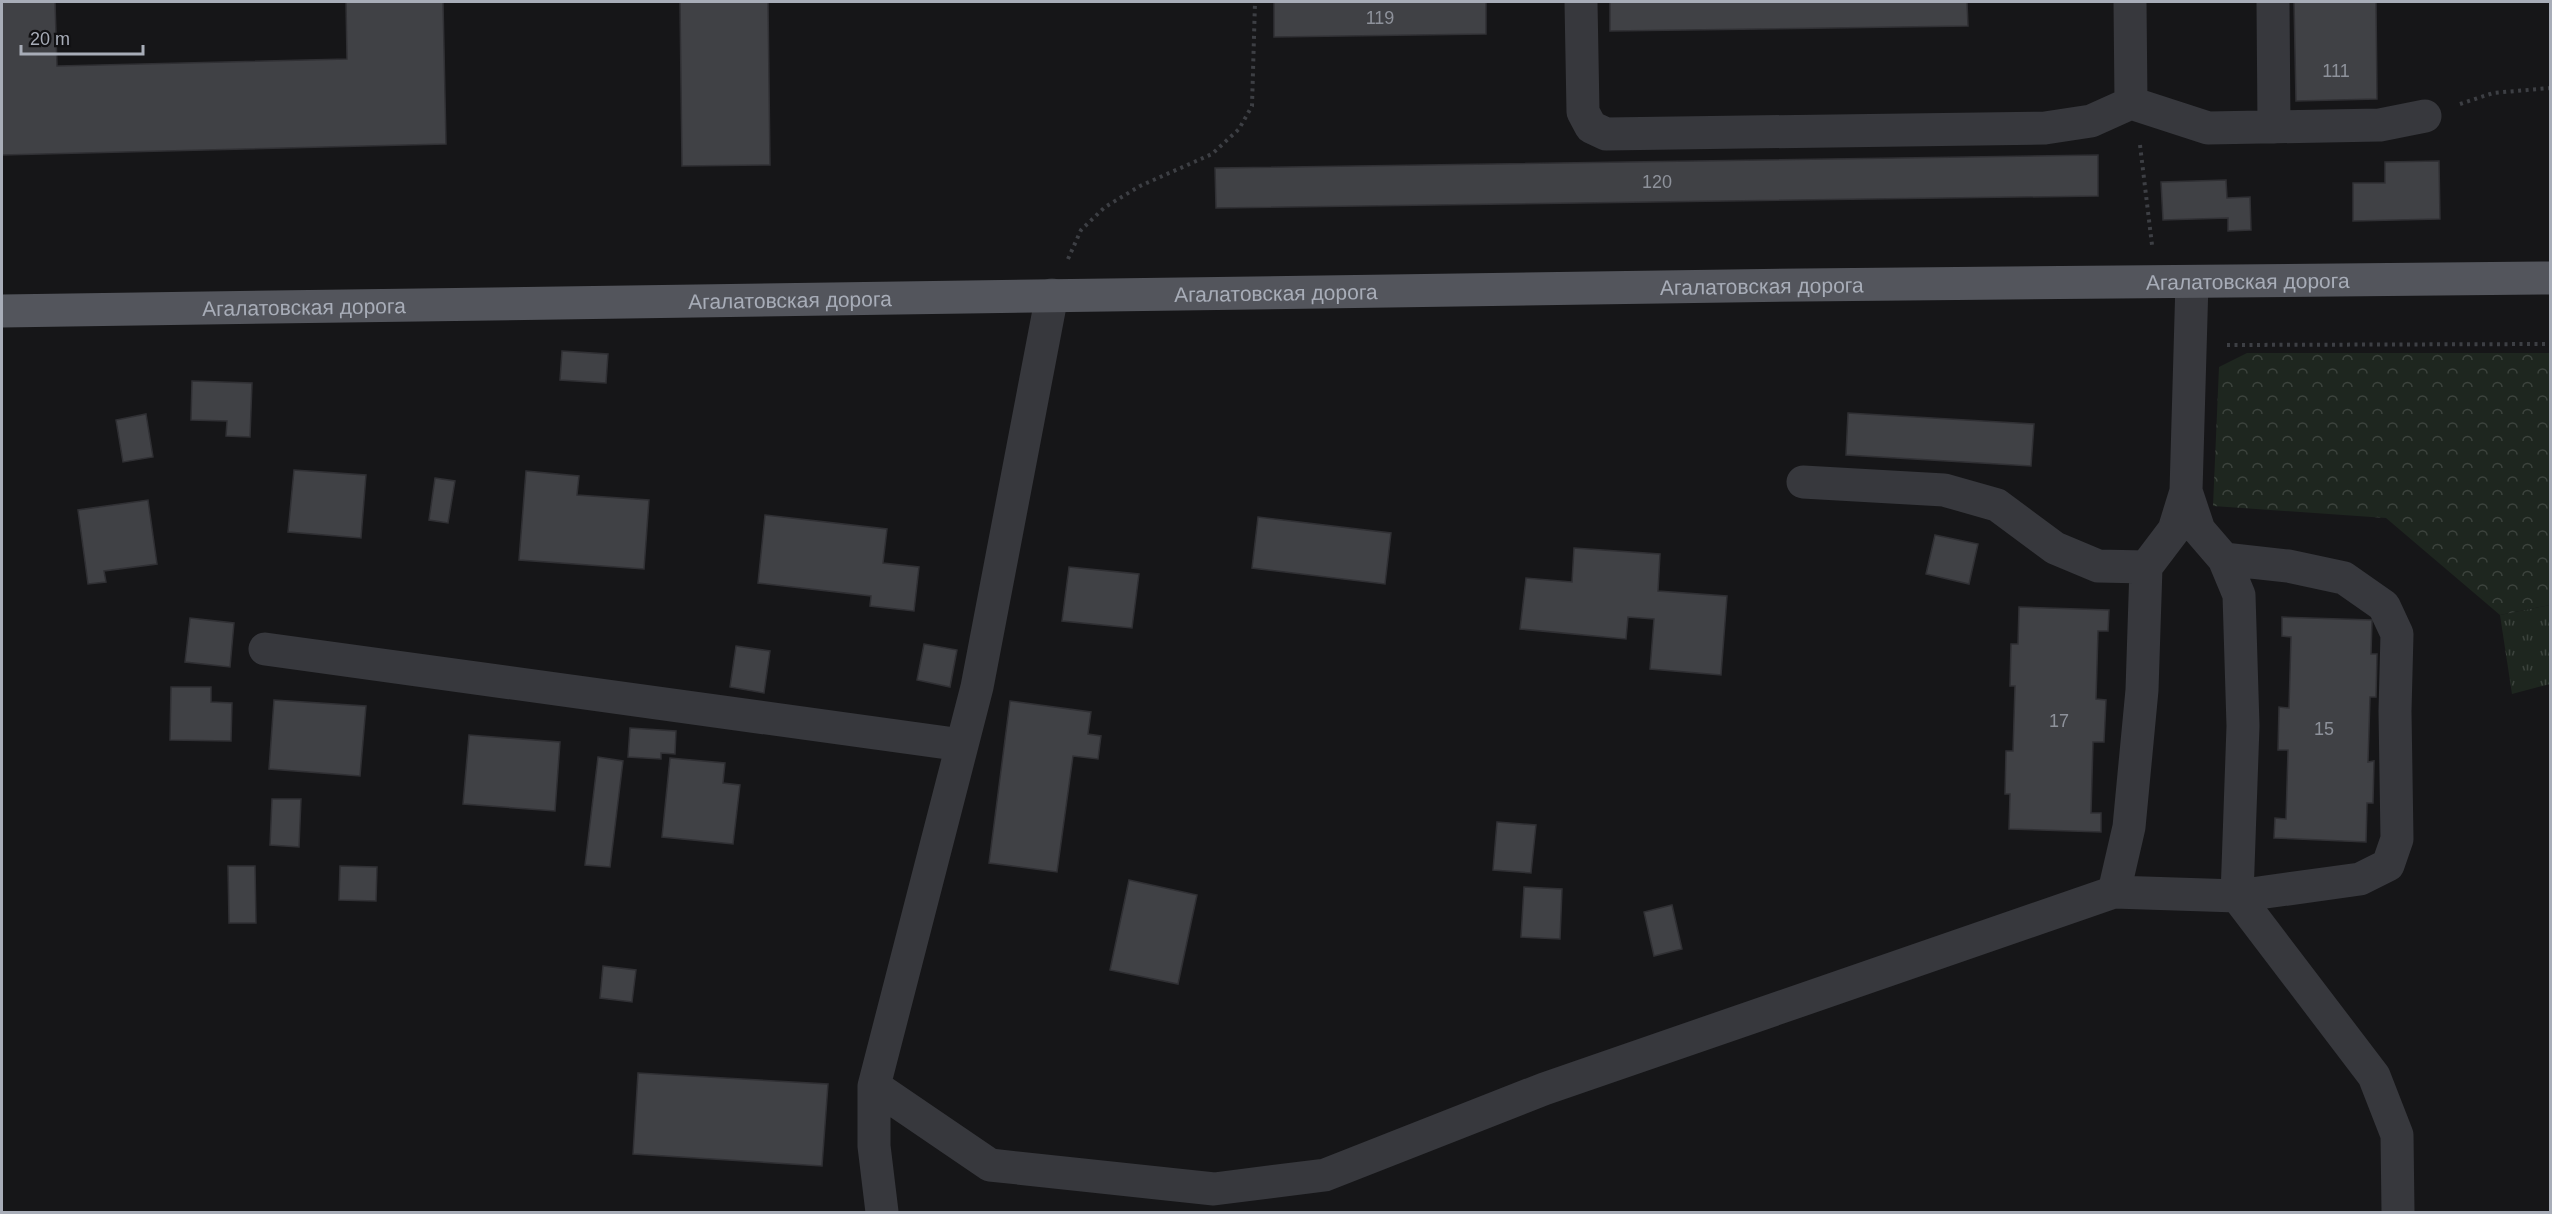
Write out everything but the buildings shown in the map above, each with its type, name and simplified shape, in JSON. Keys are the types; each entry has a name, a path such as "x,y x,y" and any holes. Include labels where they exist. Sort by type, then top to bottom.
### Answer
{"main road":[{"name":"Агалатовская дорога","path":"2,311 1814,284 2550,278"}],"lane":[{"path":"1581,2 1583,112 1591,127 1606,134 2045,128 2091,121 2132,104 2208,128 2380,125 2425,116"},
{"path":"2130,2 2132,104"},
{"path":"2273,2 2274,127"},
{"path":"2115,892 2129,827 2142,690 2146,567 2174,530 2186,491 2192,282"},
{"path":"882,1212 874,1146 874,1086 983,661 1052,296"},
{"path":"1803,482 1944,490 1997,505 2055,548 2098,566 2146,567"},
{"path":"2186,491 2199,530 2223,559 2238,595 2243,726 2237,896 2374,1076 2397,1135 2398,1212"},
{"path":"874,1086 990,1165 1214,1189 1325,1175 1544,1089 2115,892 2237,896 2360,879 2388,865 2397,839 2395,711 2397,634 2384,606 2344,578 2288,566 2223,559"},
{"path":"265,649 962,745"}],"path":[{"path":"1052,296 1081,230 1105,207 1140,186 1212,154 1239,129 1252,106 1255,2"},
{"path":"2425,116 2493,93 2550,88"},
{"path":"2132,104 2142,152 2152,251"},
{"path":"2190,346 2550,344"}],"green space":[{"path":"2247,353 2550,353 2550,605 2500,615 2386,518 2213,506 2219,367"},
{"path":"2550,605 2550,684 2512,694 2500,615"}]}
